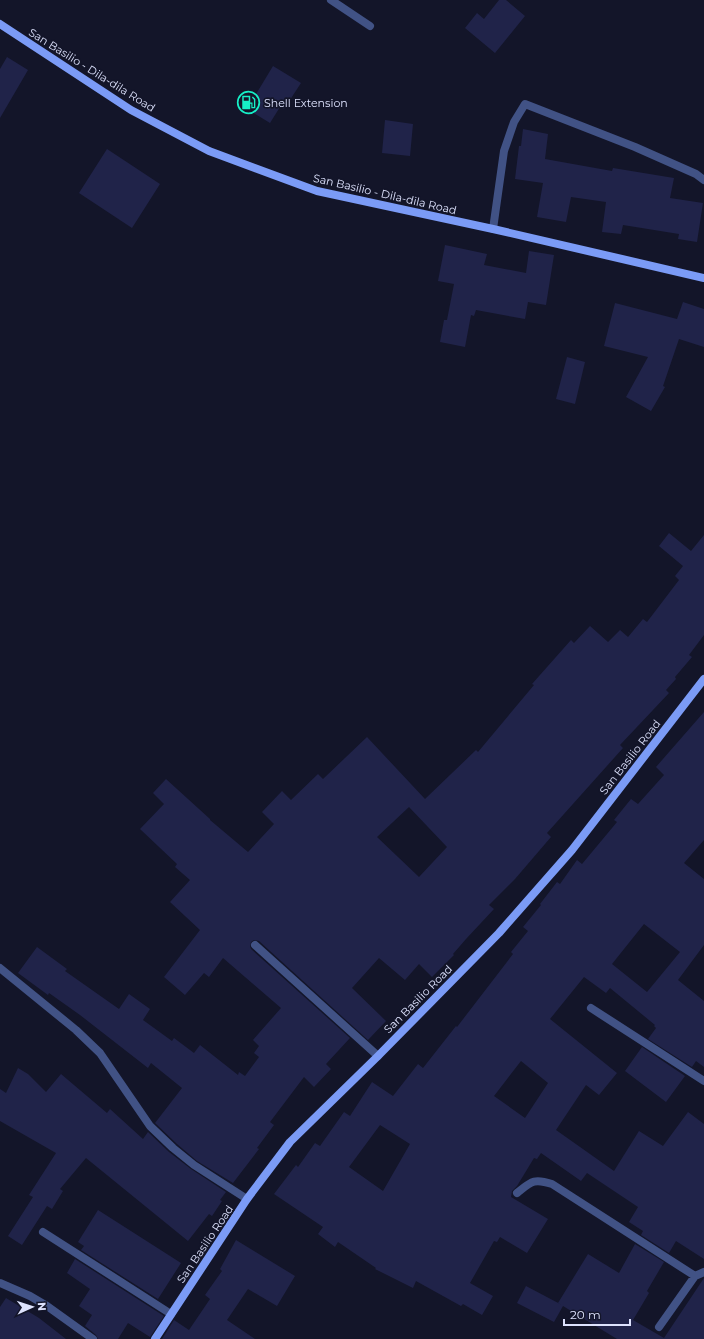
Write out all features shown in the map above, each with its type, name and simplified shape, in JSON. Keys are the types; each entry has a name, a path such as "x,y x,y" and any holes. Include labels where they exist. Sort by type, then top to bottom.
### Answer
{"street":[{"path":"332,0 370,26"},
{"name":"San Basilio - Dila-dila Road","path":"0,24 131,110 210,151 317,191 493,229 704,278"},
{"path":"493,229 504,151 514,122 525,104 635,147 696,174 704,180"},
{"name":"San Basilio Road","path":"155,1339 247,1199 290,1142 378,1056 499,933 572,850 704,679"},
{"path":"256,945 378,1056"},
{"path":"0,968 76,1030 100,1053 150,1126 173,1148 194,1164 247,1199"},
{"path":"591,1008 704,1081"},
{"path":"517,1193 531,1182 540,1180 552,1184 695,1276"},
{"path":"43,1232 171,1314"},
{"path":"659,1327 695,1276 704,1272"},
{"path":"0,1283 30,1296 47,1306 93,1339"}],"building":[{"path":"499,0 506,0 525,16 495,53 465,28 477,13 484,19"},
{"path":"7,57 28,70 0,118 0,69"},
{"path":"273,66 301,83 284,109 280,107 270,123 247,109"},
{"path":"385,120 413,124 410,156 382,153"},
{"path":"523,129 548,134 545,159 612,171 613,168 674,178 670,198 703,203 697,242 678,239 679,234 623,225 621,234 602,232 606,202 571,197 566,222 537,217 543,183 515,179 519,146 521,146"},
{"path":"107,149 160,184 132,228 79,193"},
{"path":"445,245 487,254 484,265 526,273 529,251 554,255 546,305 528,302 525,319 476,310 474,316 471,315 465,347 440,342 444,320 447,320 454,284 438,281"},
{"path":"683,302 704,309 704,347 679,339 663,386 665,387 651,411 626,397 648,357 604,346 615,303 677,319"},
{"path":"567,357 585,362 575,404 556,399"},
{"path":"669,533 691,551 704,535 704,635 689,655 692,657 666,690 669,693 620,745 623,748 547,833 551,837 515,879 489,905 494,909 466,939 453,954 454,955 432,977 419,964 405,980 379,958 352,988 386,1021 368,1040 259,941 254,940 251,942 251,949 350,1038 326,1064 331,1069 314,1087 304,1077 270,1122 274,1125 257,1148 259,1149 233,1183 197,1161 155,1123 182,1088 151,1063 148,1068 80,1015 49,993 48,995 18,973 37,947 67,969 65,971 119,1009 129,994 150,1009 143,1020 172,1041 174,1038 194,1053 200,1045 238,1075 239,1072 245,1076 259,1057 254,1053 259,1046 253,1040 281,1008 223,958 209,977 204,973 185,995 164,977 200,930 170,902 190,880 175,867 177,864 140,829 164,804 153,793 166,779 210,820 248,852 274,824 262,812 282,791 291,800 318,774 323,779 367,737 425,799 476,750 478,752 534,685 532,684 571,640 574,643 590,626 608,642 620,630 628,637 643,619 647,622 679,580 675,576 683,566 659,546","holes":["409,807 447,847 419,877 377,837"]},
{"path":"704,712 704,840 684,863 704,879 704,945 678,980 704,1001 704,1067 696,1061 692,1067 648,1039 656,1028 654,1026 655,1025 610,988 606,993 584,977 550,1019 617,1073 599,1095 586,1085 556,1130 614,1171 639,1131 663,1146 688,1112 704,1124 704,1259 676,1241 669,1253 641,1235 643,1231 629,1222 638,1207 587,1173 581,1181 541,1153 537,1159 534,1158 517,1186 512,1191 511,1197 548,1219 527,1253 500,1237 497,1242 494,1241 470,1283 493,1296 482,1315 463,1304 461,1306 416,1281 413,1288 375,1269 376,1268 338,1242 335,1247 318,1234 323,1227 274,1194 296,1165 298,1167 315,1143 320,1146 344,1112 350,1116 372,1082 393,1096 418,1064 423,1068 456,1026 457,1027 513,954 511,952 528,931 523,927 557,882 560,884 577,860 582,864 617,822 614,820 631,799 638,804 664,775 656,767","holes":["644,924 680,952 647,992 612,964","521,1061 548,1083 525,1118 494,1096","380,1125 410,1144 383,1191 349,1167"]},
{"path":"642,1047 685,1076 666,1102 625,1071"},
{"path":"18,1068 28,1074 46,1092 61,1074 107,1113 110,1109 143,1139 148,1132 169,1152 191,1169 226,1192 212,1216 209,1214 188,1241 86,1158 60,1189 63,1191 52,1209 47,1206 22,1245 8,1236 33,1197 29,1195 56,1153 0,1121 0,1089 6,1093"},
{"path":"98,1210 181,1263 158,1299 81,1250 84,1246 78,1242"},
{"path":"236,1240 295,1276 277,1306 248,1289 227,1320 255,1339 162,1339 174,1320 189,1330 210,1299 205,1295 222,1271 220,1269"},
{"path":"635,1244 664,1262 647,1291 649,1293 633,1320 664,1338 704,1278 704,1339 617,1339 563,1306 554,1322 517,1303 526,1286 558,1303 588,1254 619,1273"},
{"path":"75,1259 164,1316 150,1337 128,1323 118,1339 98,1339 96,1335 85,1326 92,1315 79,1306 90,1289 67,1273"},
{"path":"6,1298 39,1318 66,1339 0,1339 0,1307"}],"place":[{"name":"Shell Extension","path":"248,103"}]}
